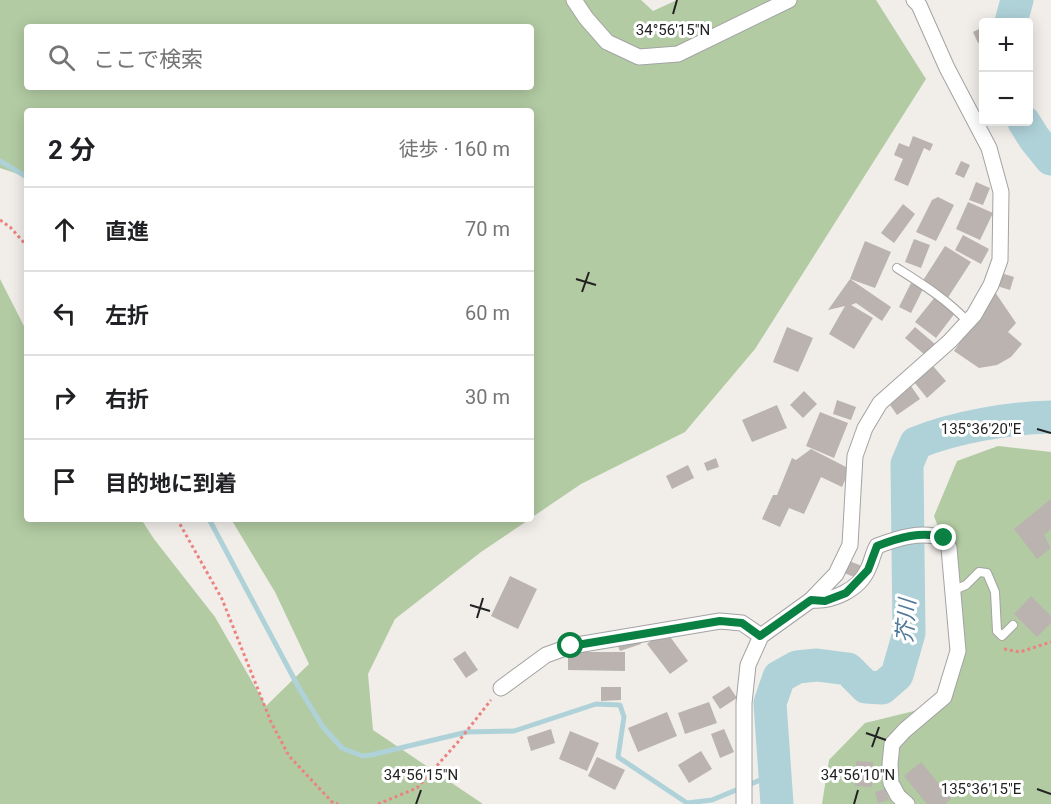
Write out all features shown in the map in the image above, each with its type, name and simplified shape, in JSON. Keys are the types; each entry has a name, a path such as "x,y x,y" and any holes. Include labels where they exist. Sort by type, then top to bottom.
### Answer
{"street":[{"path":"574,0 607,42 639,57 678,54 789,0"},
{"path":"744,804 744,703 748,665 760,636 811,600 836,574 850,545 855,456 865,428 880,404 974,315 991,285 1000,260 1000,192 988,148 947,68 919,5 914,0"},
{"path":"811,600 825,601 846,593 868,570 877,546 922,534 933,534 944,538 948,548 954,590 958,651 944,697 892,744 891,783 898,796 907,804"},
{"path":"501,688 546,655 571,646 720,621 742,623 760,636"}],"lane":[{"path":"897,268 957,310 968,322"},
{"path":"954,590 966,585 979,572 987,573 995,592 997,631 1002,636 1013,625"}],"path":[{"path":"0,220 10,226 24,242"},
{"path":"179,522 222,599 272,722 289,756 333,803 338,804"},
{"path":"997,631 993,640 996,647 1020,652 1051,642"},
{"path":"378,804 417,788 458,742 501,688"}],"green space":[{"path":"0,0 641,0 653,11 677,0 876,0 926,79 755,349 685,432 581,484 534,516 534,108 24,108 24,176 0,168"},
{"path":"0,279 24,326 24,522 143,522 215,617 266,706 309,664 275,592 233,522 526,522 481,552 395,619 368,674 373,730 483,804 0,804"},
{"path":"998,446 1051,452 1051,804 822,804 829,760 865,723 918,710 950,688 956,656 950,559 934,516 957,461"}],"building":[{"path":"979,29 979,42 978,43 973,32"},
{"path":"913,136 933,144 930,151 924,148 908,186 894,180 903,159 894,155 899,143 909,147"},
{"path":"961,161 970,165 964,178 955,174"},
{"path":"976,182 990,188 983,205 969,200"},
{"path":"938,197 954,205 936,241 916,232 932,200"},
{"path":"968,202 993,213 980,240 956,229"},
{"path":"903,204 915,214 894,243 881,233"},
{"path":"963,235 989,249 981,264 955,250"},
{"path":"914,239 930,245 921,268 905,262"},
{"path":"865,241 891,252 875,288 850,279"},
{"path":"945,246 971,262 947,299 922,282"},
{"path":"1001,273 1014,277 1010,290 997,286"},
{"path":"850,279 891,307 882,321 856,303 851,305 873,318 854,349 829,334 845,306 828,310"},
{"path":"911,283 923,289 911,313 899,307"},
{"path":"995,292 1016,323 1008,332 1022,344 1011,357 997,365 979,368 954,351"},
{"path":"935,297 955,313 936,338 915,322"},
{"path":"787,327 813,338 798,372 773,362"},
{"path":"915,327 935,344 925,355 905,338"},
{"path":"933,366 946,381 927,398 914,382"},
{"path":"911,386 920,399 897,415 888,402"},
{"path":"804,391 817,404 803,418 790,405"},
{"path":"837,400 856,407 851,420 833,414"},
{"path":"777,405 787,428 752,442 742,420"},
{"path":"820,412 848,423 834,458 806,446"},
{"path":"811,449 850,469 842,487 821,477 804,514 789,508 780,527 762,519 773,495 777,495 792,458 796,460"},
{"path":"716,458 719,467 707,471 704,463"},
{"path":"688,465 694,478 672,489 666,476"},
{"path":"1051,499 1051,529 1044,535 1051,548 1037,559 1014,529"},
{"path":"849,561 862,566 857,578 844,573"},
{"path":"510,576 537,589 518,629 491,616"},
{"path":"1031,596 1051,616 1051,623 1037,637 1014,614"},
{"path":"665,630 688,661 670,674 647,644"},
{"path":"638,633 641,644 620,651 616,641"},
{"path":"465,651 478,670 466,678 453,659"},
{"path":"568,652 625,652 625,671 568,670"},
{"path":"729,686 737,698 720,709 712,697"},
{"path":"601,687 621,687 621,700 601,701"},
{"path":"709,702 717,723 685,734 678,713"},
{"path":"667,712 677,736 638,752 628,728"},
{"path":"551,729 555,743 531,751 527,737"},
{"path":"724,729 734,752 720,758 711,734"},
{"path":"570,731 599,743 587,771 559,759"},
{"path":"701,751 712,769 689,783 678,765"},
{"path":"597,757 625,770 615,790 588,776"},
{"path":"856,761 873,762 872,787 855,786"},
{"path":"921,762 951,799 945,804 927,804 904,776"},
{"path":"885,789 889,800 878,803 875,792"}],"waterway":[{"name":"芥川","path":"1012,18 1017,0"},
{"name":"芥川","path":"1026,126 1051,159"},
{"path":"0,161 24,175"},
{"name":"芥川","path":"777,804 770,703 779,677 797,667 817,665 848,669 866,687 882,688 897,675 909,633 907,464 916,443 982,424 1051,417"},
{"path":"211,522 299,688 323,727 342,748 362,756 371,755 467,732 514,731 596,704 620,705 624,717 618,757 687,803 712,800 775,774"}],"route":[{"path":"571,646 720,621 742,623 760,636 811,600 825,601 846,593 868,570 877,546 922,534 933,534 944,538"}]}
